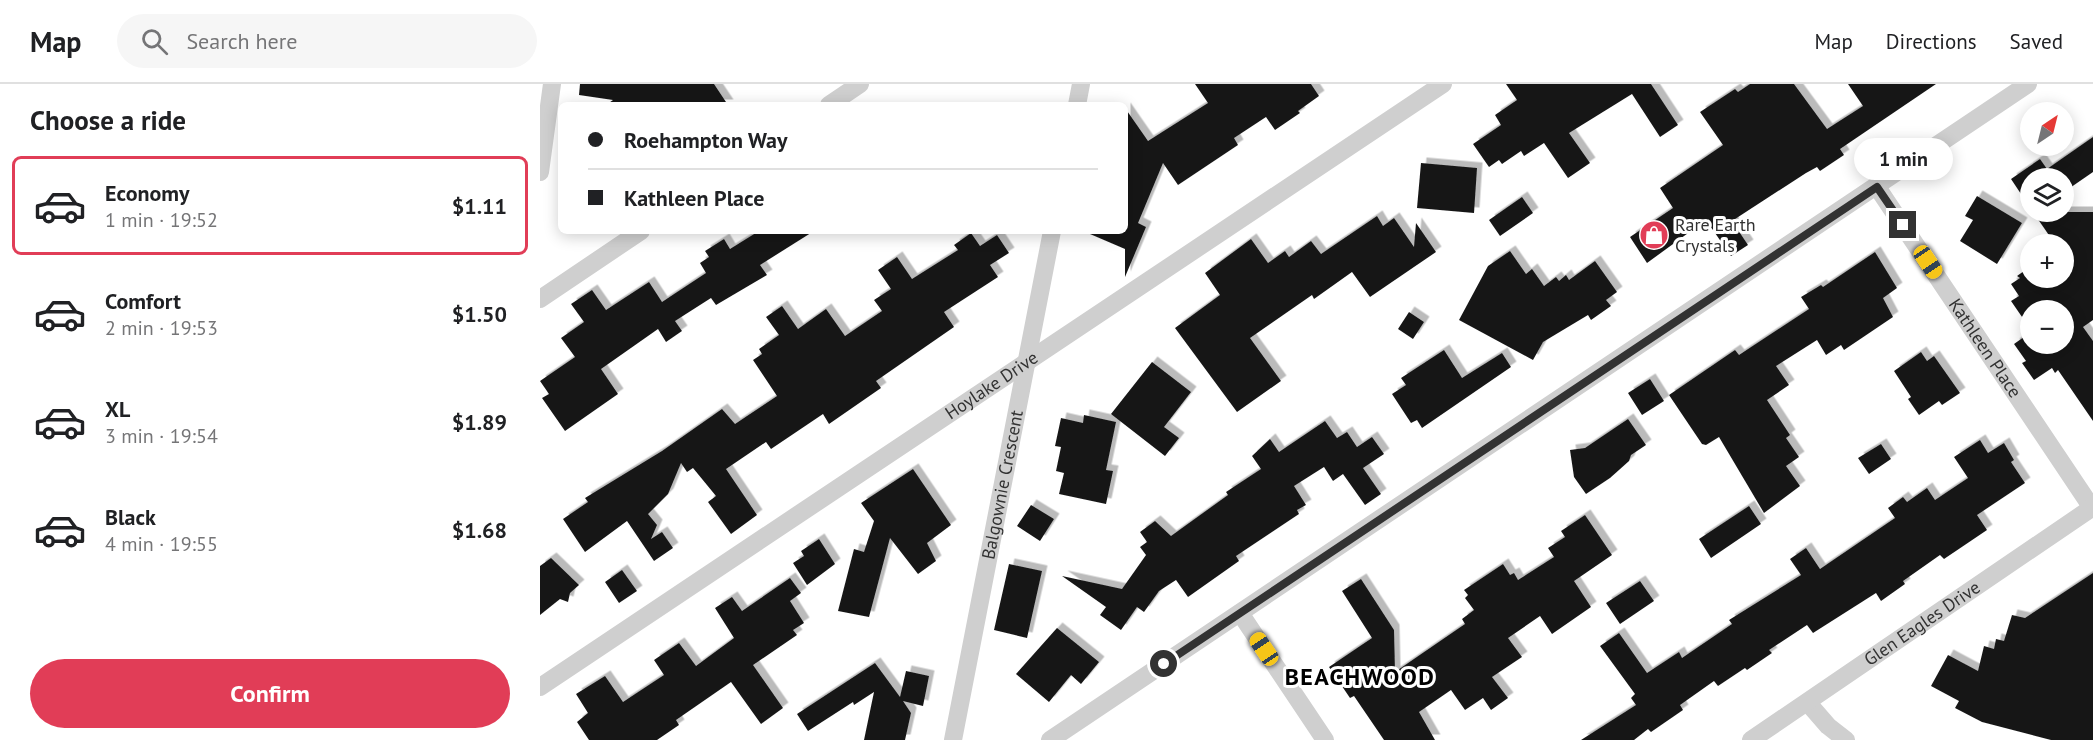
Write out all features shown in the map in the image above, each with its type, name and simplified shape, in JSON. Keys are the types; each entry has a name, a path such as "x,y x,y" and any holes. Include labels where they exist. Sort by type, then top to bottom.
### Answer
{"street":[{"path":"540,172 552,84"},
{"path":"833,102 860,84"},
{"path":"1078,102 1081,84"},
{"name":"Hoylake Drive","path":"540,687 1026,360 1443,84"},
{"path":"1050,740 2028,84"},
{"name":"Kathleen Place","path":"1877,187 2092,507"},
{"path":"540,299 637,234"},
{"name":"Balgownie Crescent","path":"953,740 1051,234"},
{"name":"Glen Eagles Drive","path":"1752,740 2092,507"},
{"path":"1240,613 1325,740"},
{"path":"1808,703 1828,726 1846,740"}],"building":[{"path":"580,84 714,84 726,102 610,102 613,100 579,95"},
{"path":"1195,84 1311,84 1319,96 1298,111 1300,113 1275,130 1266,117 1234,138 1238,145 1178,185 1163,163 1138,223 1146,227 1125,277 1125,249 1090,234 1128,234 1128,112 1148,141 1208,103"},
{"path":"1506,84 1651,84 1678,125 1660,137 1632,94 1569,133 1590,163 1568,178 1544,143 1524,156 1521,151 1502,164 1499,160 1489,167 1473,144 1501,125 1495,115 1517,100"},
{"path":"1750,84 1794,84 1827,129 1863,106 1848,84 1936,84 1840,149 1844,155 1820,171 1817,167 1806,173 1732,221 1748,245 1731,256 1706,220 1647,263 1630,237 1673,208 1660,188 1723,145 1700,112 1735,89 1738,92"},
{"path":"2093,137 2093,172 2074,185 2074,168 2048,168 2066,156 2074,156 2074,150"},
{"path":"2040,159 2046,168 2027,168"},
{"path":"1421,163 1477,168 1474,213 1417,208"},
{"path":"2020,173 2020,192 2011,179"},
{"path":"1977,196 2022,223 1997,264 1960,241 1973,220 1965,216"},
{"path":"1522,197 1533,213 1500,236 1489,220"},
{"path":"2074,212 2093,212 2093,320 2083,327 2093,341 2093,421 2058,370 2055,373 2052,368 2034,380 2022,363 2026,361 2021,354 2074,354 2074,300 2020,300 2020,314 2011,301 2019,296 2011,284 2020,278 2020,288 2074,288 2074,234 2048,234 2040,222 2074,222"},
{"path":"1377,216 1383,226 1394,218 1414,247 1416,223 1436,252 1370,297 1352,272 1314,299 1312,295 1250,338 1281,381 1237,412 1175,328 1220,295 1205,273 1251,239 1268,263 1285,251 1289,257 1311,241 1321,254"},
{"path":"754,234 809,234 760,265 767,275 716,305 711,298 675,321 682,331 666,342 658,329 601,369 618,394 565,431 542,398 549,394 540,381 575,357 561,338 584,322 571,304 592,290 606,310 649,282 662,302 706,273 700,263 709,257 705,251 724,239 730,249"},
{"path":"970,234 980,246 997,235 1009,253 990,265 998,277 944,312 954,327 876,381 881,388 829,424 823,414 771,449 766,442 726,469 757,515 731,534 708,502 716,496 693,468 687,472 681,463 668,494 648,514 657,525 651,539 662,532 673,548 654,561 627,521 585,552 563,519 588,502 585,498 662,451 722,409 735,424 777,396 753,360 762,354 759,349 779,335 766,317 782,306 798,329 826,309 845,336 882,311 874,300 891,289 878,270 897,257 912,279 958,250 954,245"},
{"path":"1510,251 1526,274 1532,269 1544,286 1556,277 1559,281 1566,275 1569,280 1595,261 1617,292 1606,300 1611,306 1591,320 1588,315 1543,342 1533,360 1459,320 1488,266"},
{"path":"1875,252 1897,288 1883,298 1893,317 1844,350 1841,345 1826,355 1817,340 1776,366 1789,385 1767,400 1790,435 1786,438 1799,457 1786,466 1800,486 1764,513 1719,437 1706,445 1702,444 1669,395 1735,350 1739,355 1809,309 1801,297 1821,285 1823,287"},
{"path":"1409,312 1424,322 1413,339 1398,329"},
{"path":"2020,340 2020,352 2014,344"},
{"path":"1444,350 1462,378 1502,353 1511,367 1422,428 1417,420 1411,423 1392,394 1406,385 1401,378"},
{"path":"1921,352 1927,361 1934,356 1960,393 1942,405 1939,401 1919,415 1908,399 1911,397 1894,371"},
{"path":"1152,362 1191,392 1164,427 1179,438 1165,456 1111,414"},
{"path":"1650,379 1664,401 1642,415 1628,393"},
{"path":"1084,415 1116,422 1106,470 1113,471 1106,504 1059,494 1064,473 1056,471 1061,447 1055,446 1061,418 1083,423"},
{"path":"1628,419 1646,445 1631,455 1629,461 1610,478 1586,494 1574,477 1570,450 1585,448"},
{"path":"1325,421 1337,438 1347,432 1357,447 1372,437 1384,454 1363,468 1381,494 1365,505 1343,474 1333,481 1324,467 1294,486 1306,505 1297,510 1299,514 1236,556 1239,561 1188,597 1176,580 1159,591 1144,612 1137,607 1121,630 1100,615 1106,607 1062,576 1122,589 1146,555 1140,547 1147,542 1140,532 1155,521 1171,536 1228,495 1226,492 1261,469 1252,456 1270,439 1279,452"},
{"path":"1980,440 1988,453 2004,443 2014,460 2011,462 2025,483 1977,515 1987,530 1944,559 1940,555 1903,581 1905,584 1881,601 1876,593 1813,633 1807,625 1769,650 1772,653 1747,670 1745,668 1718,686 1714,681 1680,705 1683,710 1651,732 1648,729 1634,740 1581,740 1636,705 1631,698 1635,694 1600,646 1619,633 1647,673 1679,652 1682,658 1732,624 1729,620 1801,575 1790,559 1806,548 1820,569 1895,518 1888,508 1903,497 1907,502 1927,488 1935,500 1968,478 1954,457"},
{"path":"1881,444 1891,459 1869,474 1858,458"},
{"path":"913,469 951,525 927,543 936,561 918,574 890,538 869,617 838,611 854,549 864,552 874,521 861,503"},
{"path":"1031,505 1054,519 1040,541 1017,526"},
{"path":"1749,506 1761,524 1711,558 1699,539"},
{"path":"1585,515 1612,555 1574,581 1591,607 1552,634 1540,616 1508,638 1522,657 1492,677 1508,698 1491,710 1483,698 1465,710 1451,690 1419,712 1435,740 1384,740 1354,696 1350,698 1329,667 1372,638 1342,591 1361,579 1394,630 1395,672 1465,624 1462,619 1474,610 1465,598 1468,595 1464,590 1503,564 1510,575 1514,573 1518,580 1554,557 1548,548 1565,537 1561,531"},
{"path":"819,539 835,564 807,585 793,563 804,556 801,551"},
{"path":"551,558 579,585 570,593 568,602 560,599 540,615 540,566"},
{"path":"1009,564 1042,571 1027,638 994,630"},
{"path":"622,570 637,591 619,603 605,582"},
{"path":"2093,573 2093,740 2051,740 1982,722 1955,708 1959,701 1931,686 1948,655 1978,671 1984,646 1994,649 1996,639 2004,641 2012,615 2025,618"},
{"path":"790,578 801,593 790,601 804,623 793,630 797,635 753,665 783,708 761,724 731,682 676,720 679,725 657,740 589,740 577,722 588,713 576,694 605,676 623,702 664,675 654,660 679,643 696,666 734,638 715,608 732,597 742,611"},
{"path":"1640,581 1654,601 1620,624 1606,603"},
{"path":"1057,628 1099,662 1081,684 1071,675 1049,702 1016,674"},
{"path":"875,663 900,697 906,671 929,676 923,706 903,701 911,713 905,740 864,740 874,692 854,705 853,702 808,731 797,714"}],"place":[{"name":"Rare Earth Crystals","path":"1654,235"}],"district":[{"name":"BEACHWOOD","path":"1360,677"}],"route":[{"path":"1164,664 1877,187 1903,225"}]}
